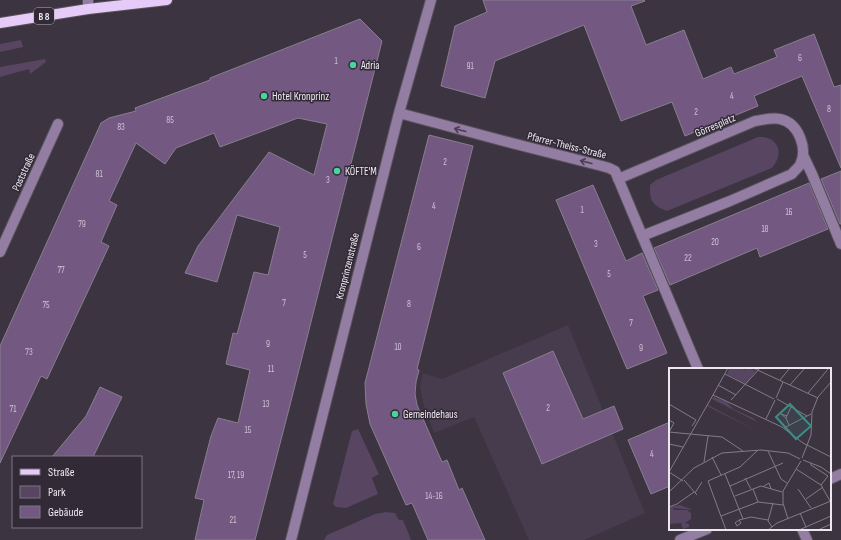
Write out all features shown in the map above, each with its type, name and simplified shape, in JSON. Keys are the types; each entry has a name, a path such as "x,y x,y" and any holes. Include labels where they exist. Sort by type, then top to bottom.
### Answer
{"main road":[{"name":"B 8","path":"0,24 88,5 167,0"}],"street":[{"name":"Kronprinzenstraße","path":"291,540 399,113 431,0"},
{"name":"Pfarrer-Theiss-Straße","path":"399,113 609,168 615,171 698,368"},
{"name":"Görresplatz","path":"618,179 755,121 781,119 790,124 797,131 802,143 803,156 841,244"},
{"name":"Poststraße","path":"0,252 58,124"},
{"path":"642,236 730,201 792,174 799,166 803,156"},
{"path":"831,479 841,474"},
{"path":"680,540 704,530"},
{"path":"802,530 807,540"}],"shaded area":[{"path":"568,325 645,513 584,540 529,540 474,417 434,433 423,403 420,386 423,373 442,379"}],"green space":[{"path":"21,40 23,47 0,52 0,44"},
{"path":"45,59 46,62 30,74 29,69 0,77 0,67"},
{"path":"758,137 770,139 775,142 777,146 779,151 778,157 772,168 667,211 655,205 651,199 650,185 656,180"},
{"path":"358,429 379,474 372,478 378,494 346,508 336,507 333,504 352,431"},
{"path":"386,512 395,513 399,520 403,520 411,540 324,540 327,535 375,514"}],"building":[{"path":"483,0 644,0 645,1 631,6 646,45 684,30 703,79 731,67 734,74 777,57 774,50 814,34 834,87 841,85 841,168 802,76 754,96 758,106 685,136 672,102 621,121 584,25 495,61 485,98 441,86 455,26 487,12"},
{"path":"360,19 382,41 255,540 195,540 204,500 195,498 211,436 218,418 238,423 250,370 226,364 233,333 237,334 254,272 268,275 280,227 237,215 217,282 185,273 198,246 269,152 314,175 327,124 298,118 220,147 214,133 176,148 165,164 136,143 109,201 117,205 101,242 109,246 47,379 41,376 0,463 0,346 101,123 109,118 136,111 135,108 210,80 210,78"},
{"path":"429,135 473,146 417,369 419,370 415,394 417,405 442,462 447,460 459,490 462,488 485,540 428,540 412,503 406,505 370,424 366,404 365,383"},
{"path":"841,171 841,224 840,224 821,179"},
{"path":"809,183 828,229 760,257 757,248 670,285 654,248"},
{"path":"593,185 626,261 642,253 658,290 643,296 667,353 627,369 556,200"},
{"path":"553,351 583,419 614,406 623,429 542,464 503,373"},
{"path":"100,387 122,397 93,456 53,456 86,416"},
{"path":"669,422 669,486 651,494 628,440"}],"place":[{"name":"Adria","path":"353,65"},
{"name":"Hotel Kronprinz","path":"264,96"},
{"name":"KÖFTE'M","path":"337,171"},
{"name":"Gemeindehaus","path":"395,414"}]}
